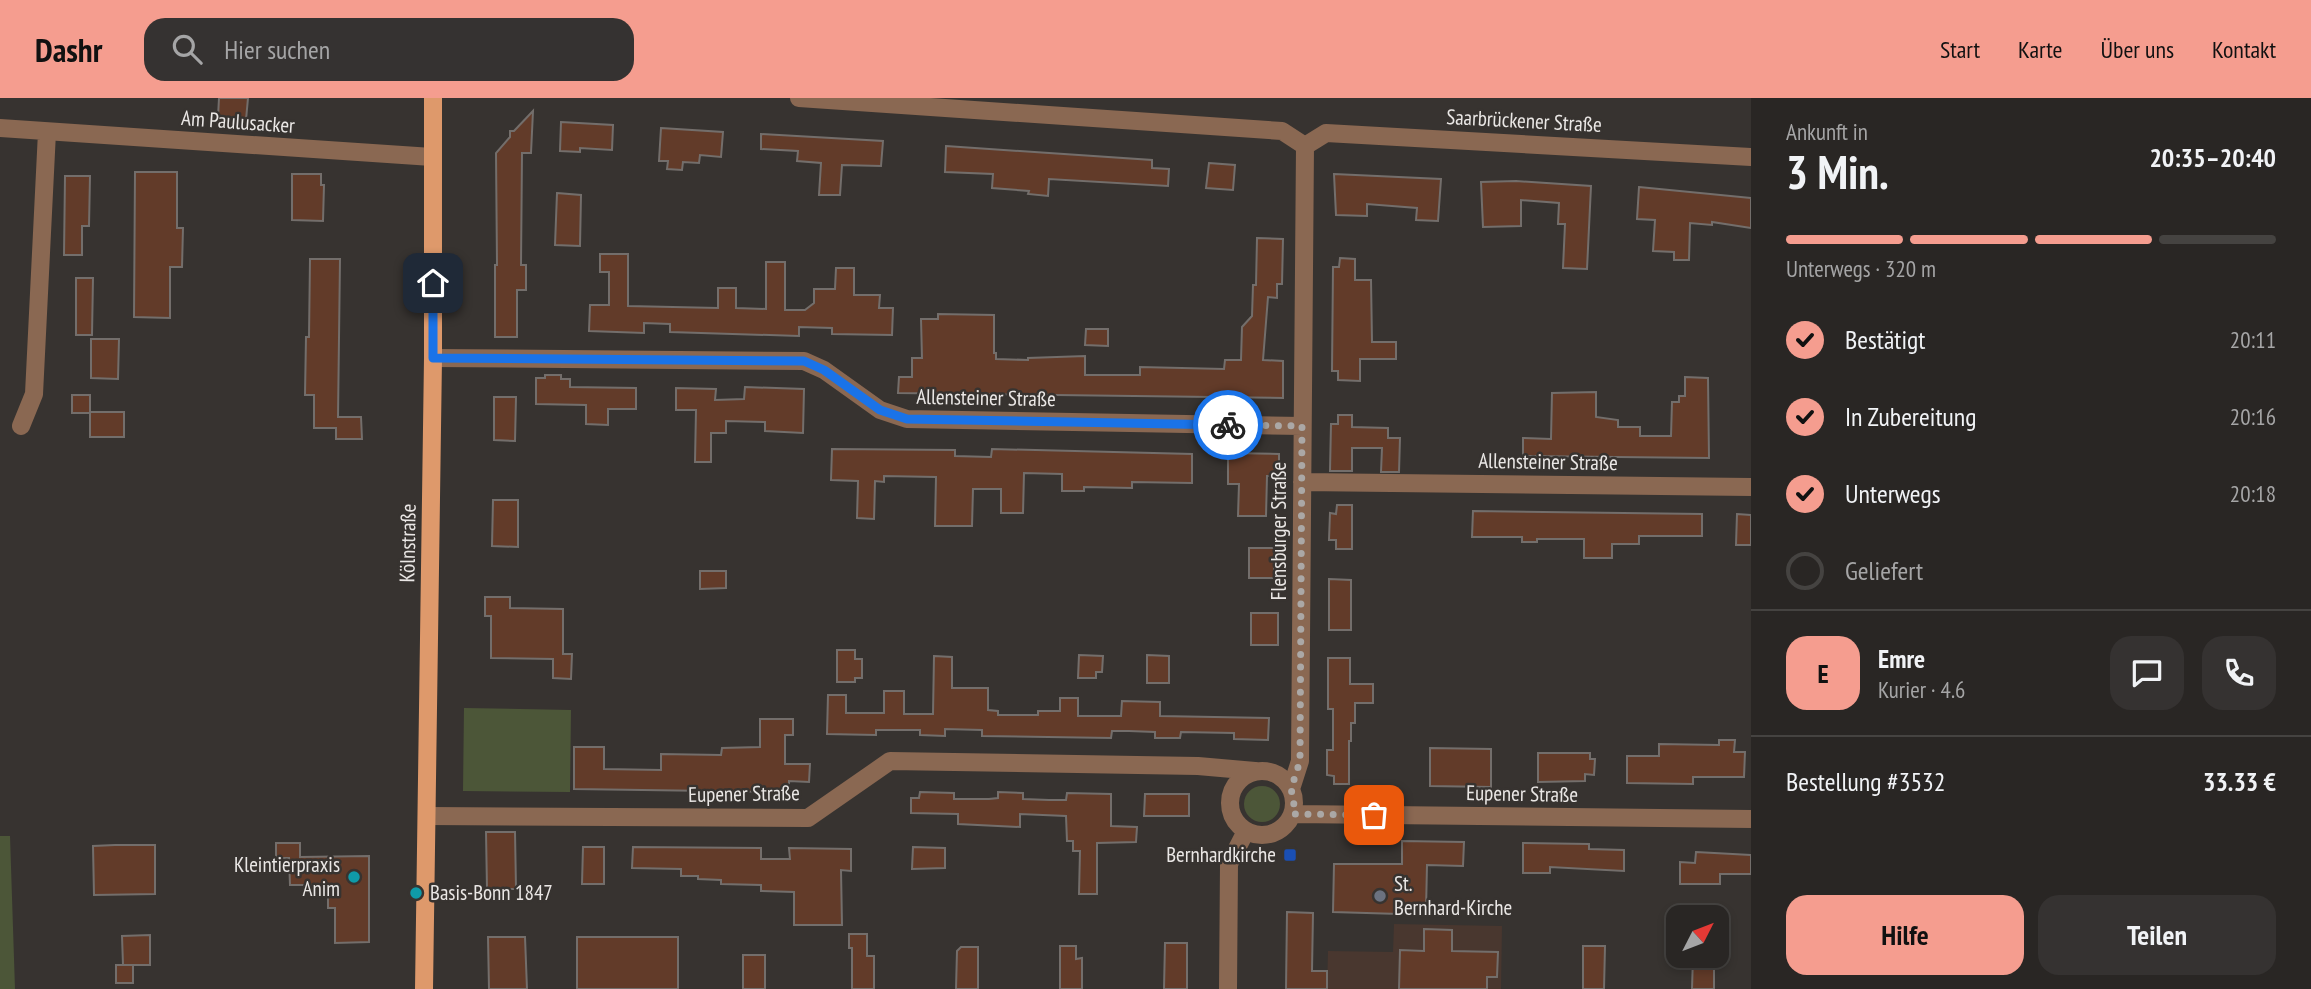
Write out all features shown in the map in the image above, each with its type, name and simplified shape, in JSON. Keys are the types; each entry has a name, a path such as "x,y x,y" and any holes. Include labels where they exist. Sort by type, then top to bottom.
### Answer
{"main road":[{"name":"Kölnstraße","path":"424,989 433,358 432,99"}],"street":[{"path":"799,98 1282,131 1305,146"},
{"name":"Am Paulusacker","path":"0,128 432,157"},
{"path":"21,426 34,394 47,132"},
{"name":"Saarbrückener Straße","path":"1305,146 1326,133 1751,157"},
{"name":"Flensburger Straße","path":"1291,789 1300,761 1305,146"},
{"name":"Allensteiner Straße","path":"433,358 804,361 824,370 880,410 907,419 1302,426"},
{"name":"Allensteiner Straße","path":"1302,482 1751,487"},
{"name":"Eupener Straße","path":"426,816 808,818 890,761 1198,766 1255,771"},
{"path":"1255,771 1270,771 1282,778 1291,789 1293,814 1279,831 1262,836 1246,831 1234,820 1229,806 1230,798 1232,790 1241,778 1255,771"},
{"name":"Eupener Straße","path":"1293,814 1751,819"},
{"path":"1228,989 1230,864 1246,831"}],"shaded area":[{"path":"1394,924 1502,926 1501,989 1327,989 1328,951 1393,952"}],"green space":[{"path":"464,708 571,710 570,792 463,791"},
{"path":"1262,786 1275,791 1280,804 1275,817 1262,822 1249,817 1244,804 1249,791"},
{"path":"0,836 10,836 15,989 0,989"}],"building":[{"path":"219,98 248,98 246,120 218,117"},
{"path":"533,111 531,153 522,153 521,265 526,265 526,290 517,290 517,337 495,337 496,153 510,137 510,131 514,131"},
{"path":"561,122 613,125 612,150 580,148 580,152 560,151"},
{"path":"661,128 723,132 721,157 700,155 699,163 683,162 682,170 667,169 668,161 659,161"},
{"path":"761,134 883,141 881,166 842,165 840,195 819,195 821,163 797,161 798,151 761,149"},
{"path":"946,146 1152,160 1152,168 1169,169 1168,186 1049,179 1048,196 1028,194 1029,191 992,188 993,174 945,172"},
{"path":"1209,163 1235,165 1233,190 1206,188"},
{"path":"135,172 177,172 177,228 183,228 182,267 170,267 170,318 134,317"},
{"path":"292,174 321,174 321,185 324,185 323,221 292,220"},
{"path":"1334,174 1441,179 1438,221 1416,220 1417,208 1367,204 1367,216 1336,215"},
{"path":"65,176 90,176 89,226 82,226 82,255 64,255"},
{"path":"1516,181 1591,186 1587,269 1563,268 1565,224 1558,224 1559,203 1521,200 1521,226 1483,227 1481,182"},
{"path":"1639,187 1751,198 1751,228 1712,222 1712,225 1690,223 1689,260 1674,260 1674,252 1653,251 1655,220 1637,219"},
{"path":"557,193 581,195 580,246 555,245"},
{"path":"1257,238 1283,239 1282,284 1277,284 1277,298 1268,297 1263,360 1283,361 1283,398 898,393 899,377 912,377 912,358 922,358 921,319 938,319 938,314 994,315 996,359 1085,356 1085,375 1140,375 1140,367 1224,369 1225,360 1241,360 1242,327 1252,316"},
{"path":"600,254 628,254 628,306 718,308 718,288 736,288 736,308 766,309 766,262 785,262 785,310 805,310 814,303 814,289 835,289 836,268 854,268 854,295 880,295 879,308 893,308 892,335 832,334 832,328 799,327 799,336 670,332 670,324 644,323 644,333 589,331 590,305 609,305 609,272 600,272"},
{"path":"1340,258 1355,259 1355,280 1371,280 1372,342 1396,342 1396,359 1360,359 1360,381 1338,380 1338,371 1332,371 1333,267 1339,267"},
{"path":"310,259 340,259 338,417 361,417 362,439 336,439 336,428 314,428 314,395 305,395"},
{"path":"76,278 93,278 92,335 76,335"},
{"path":"1086,329 1108,329 1108,346 1085,345"},
{"path":"91,339 119,339 118,379 91,378"},
{"path":"545,375 561,375 561,379 570,379 570,387 636,388 636,409 608,409 608,425 586,424 586,405 536,404 536,378 545,378"},
{"path":"1685,377 1708,378 1709,458 1523,456 1523,438 1551,439 1552,393 1596,392 1596,417 1618,420 1618,427 1640,427 1640,436 1671,436 1672,402 1679,402 1679,396 1685,396"},
{"path":"745,387 804,389 803,433 765,431 765,422 726,421 726,433 711,433 711,462 695,462 696,410 676,410 676,388 716,389 715,400 744,399"},
{"path":"72,395 90,395 90,412 124,412 124,437 90,437 90,413 72,413"},
{"path":"494,397 516,397 515,441 494,440"},
{"path":"1338,415 1352,415 1352,427 1388,428 1388,438 1400,438 1399,472 1381,472 1382,448 1352,448 1352,471 1330,471 1331,424 1338,424"},
{"path":"832,449 955,450 955,456 991,457 992,449 1192,454 1192,483 1132,482 1132,488 1084,487 1084,491 1062,491 1062,474 1024,473 1023,513 1001,513 1001,489 973,489 972,526 935,526 936,477 884,476 884,482 875,481 874,519 857,518 858,481 831,480"},
{"path":"1228,453 1279,454 1279,476 1267,476 1266,516 1238,516 1239,484 1228,484"},
{"path":"493,500 518,500 518,547 492,546"},
{"path":"1337,505 1352,505 1352,549 1336,549 1336,540 1329,540 1330,513 1336,514"},
{"path":"1473,511 1702,514 1702,536 1639,536 1639,544 1612,544 1612,558 1584,558 1584,539 1537,539 1537,542 1522,542 1522,537 1472,537"},
{"path":"1737,514 1751,515 1751,545 1736,545"},
{"path":"1249,548 1274,548 1274,578 1249,578"},
{"path":"700,571 726,571 726,588 700,589"},
{"path":"1329,579 1351,580 1351,630 1329,630"},
{"path":"485,597 510,597 510,608 563,609 563,654 572,654 571,679 553,678 553,659 491,658 491,616 485,616"},
{"path":"1251,613 1278,613 1278,645 1251,645"},
{"path":"837,650 855,650 855,659 862,659 862,678 855,678 855,682 837,682"},
{"path":"1079,655 1103,656 1102,672 1096,672 1096,678 1078,678"},
{"path":"1147,655 1169,656 1169,683 1147,683"},
{"path":"934,656 952,657 952,688 988,688 988,710 998,711 998,715 1038,715 1038,711 1060,711 1060,698 1078,698 1078,716 1121,716 1122,701 1160,702 1160,716 1269,718 1268,740 1234,739 1234,733 1181,732 1180,738 1155,738 1155,732 1129,731 1112,731 1111,738 982,736 982,730 945,729 945,736 920,735 920,730 876,730 876,735 827,734 828,695 846,695 846,713 884,713 884,691 904,691 904,714 933,714"},
{"path":"1328,658 1350,658 1350,684 1373,684 1373,703 1355,703 1355,723 1351,723 1349,741 1349,784 1334,784 1334,776 1327,775 1327,750 1333,750 1333,709 1328,709"},
{"path":"760,719 793,719 793,735 785,735 785,764 810,764 809,782 789,781 789,792 574,789 574,747 604,747 604,769 661,770 661,754 721,755 722,748 760,747"},
{"path":"1719,740 1735,740 1734,752 1745,752 1744,777 1693,777 1693,784 1627,783 1627,756 1659,756 1659,744 1719,745"},
{"path":"1430,748 1491,749 1491,787 1430,786"},
{"path":"1538,753 1590,753 1590,759 1595,759 1594,775 1585,774 1585,781 1538,782"},
{"path":"920,792 954,793 954,799 998,798 998,792 1023,793 1023,799 1049,800 1066,800 1067,793 1111,794 1111,826 1137,827 1136,842 1097,843 1097,894 1079,894 1080,851 1073,851 1073,841 1067,841 1066,816 1020,814 1020,827 958,824 958,814 911,813 911,798 919,798"},
{"path":"1145,794 1189,794 1189,816 1144,816"},
{"path":"486,832 515,832 516,889 487,889"},
{"path":"1402,841 1464,842 1463,866 1427,865 1426,910 1400,914 1333,912 1334,864 1402,864"},
{"path":"276,843 300,843 300,857 369,856 369,942 335,943 335,908 328,908 328,885 290,885 289,858 276,858"},
{"path":"1523,843 1589,844 1589,849 1624,850 1624,871 1550,867 1550,873 1523,873"},
{"path":"155,845 155,894 94,895 93,846"},
{"path":"583,847 604,847 604,884 582,884"},
{"path":"633,847 761,848 761,859 790,859 789,848 851,849 851,871 841,870 842,925 794,925 794,892 761,891 761,885 721,884 721,880 681,876 681,869 632,868"},
{"path":"913,847 945,848 945,868 912,869"},
{"path":"1696,852 1751,855 1751,874 1720,874 1720,884 1680,884 1680,862 1695,863"},
{"path":"1287,912 1313,913 1312,971 1327,971 1327,989 1286,989"},
{"path":"1424,929 1452,930 1452,951 1498,952 1497,977 1487,977 1487,989 1399,989 1400,950 1424,951"},
{"path":"849,934 867,934 867,956 874,956 874,989 852,989 852,948 849,948"},
{"path":"150,935 150,965 123,965 122,936"},
{"path":"488,937 525,937 527,989 489,989"},
{"path":"577,937 678,937 678,989 577,989"},
{"path":"1165,943 1187,943 1187,989 1164,989"},
{"path":"1060,946 1076,946 1076,959 1082,958 1082,989 1060,989"},
{"path":"1583,946 1605,946 1604,989 1583,989"},
{"path":"961,947 978,947 978,989 956,989 957,951"},
{"path":"743,955 765,955 765,989 743,989"},
{"path":"116,965 133,965 133,983 116,983"},
{"path":"1693,968 1714,968 1714,989 1692,989"}],"way so far":[{"path":"1228,425 1302,426 1300,761 1291,789 1293,814 1374,815"}],"place":[{"name":"Bernhardkirche","path":"1290,855"},
{"name":"Kleintierpraxis Anim","path":"354,877"},
{"name":"Basis-Bonn 1847","path":"416,893"},
{"name":"St. Bernhard-Kirche","path":"1380,896"}],"route":[{"path":"433,283 433,358 804,361 824,370 880,410 907,419 1228,425"}]}
